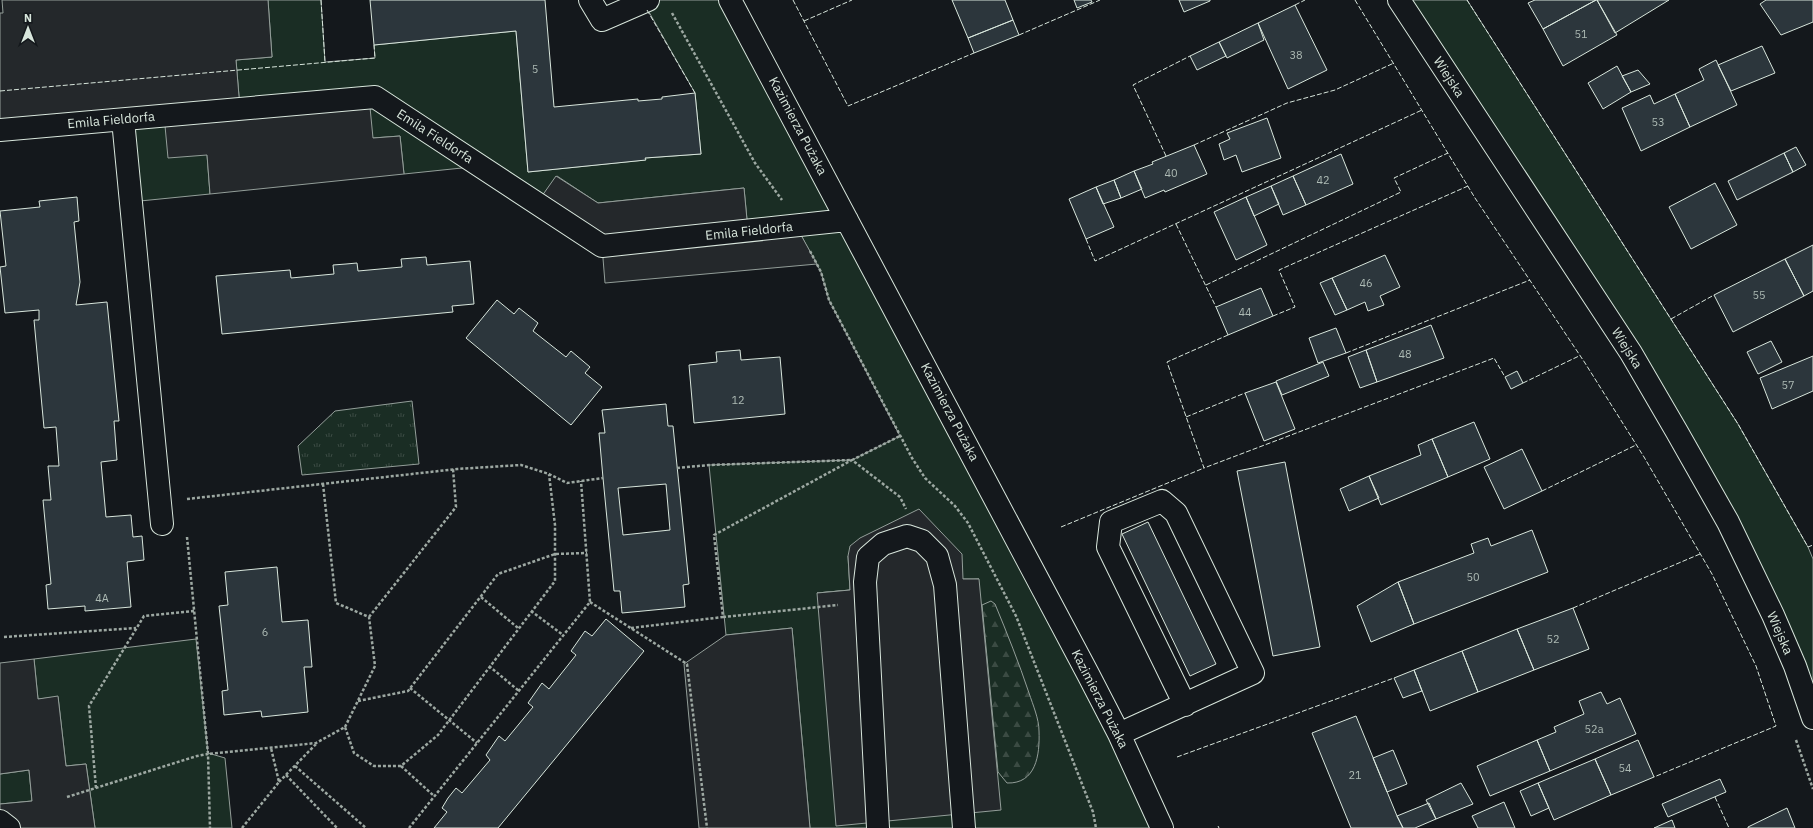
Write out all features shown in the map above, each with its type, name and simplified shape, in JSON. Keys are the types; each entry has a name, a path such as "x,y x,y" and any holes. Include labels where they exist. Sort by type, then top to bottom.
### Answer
{"street":[{"path":"590,0 602,20 642,4 648,0"},
{"name":"Kazimierza Pużaka","path":"730,0 1119,734 1162,828"},
{"name":"Wiejska","path":"1399,0 1631,353 1674,425 1728,522 1773,615 1813,718"},
{"name":"Emila Fieldorfa","path":"0,130 375,97 602,246 847,220"},
{"path":"123,120 162,524"},
{"path":"1119,734 1185,705 1253,673 1176,513 1162,501 1111,522 1108,547 1185,705"},
{"path":"878,828 865,582 868,557 882,544 907,536 923,542 938,556 945,585 964,828"},
{"path":"0,821 9,828"}],"path":[{"path":"669,7 755,163 776,190 821,272 829,300 900,436 925,478 955,506 968,523 1019,621 1090,805 1096,828"},
{"path":"723,617 714,535 852,460 900,436"},
{"path":"677,468 709,465 852,460 900,497 923,542"},
{"path":"185,506 185,499 453,469 521,465 548,474 567,483 604,478"},
{"path":"242,828 279,782 316,743 345,727 375,666 369,617 456,507 453,469"},
{"path":"345,727 354,753 374,766 401,766 438,735 555,581 555,526 548,474"},
{"path":"409,828 590,602 581,481"},
{"path":"323,484 336,603 369,617"},
{"path":"187,534 208,754 210,828"},
{"path":"358,700 408,691 498,574 555,554 587,553"},
{"path":"481,597 518,628"},
{"path":"590,602 687,664 707,828"},
{"path":"631,628 866,602"},
{"path":"96,788 89,706 144,616 194,611"},
{"path":"531,611 563,635"},
{"path":"4,637 137,628"},
{"path":"489,666 519,691"},
{"path":"410,688 448,721 477,743"},
{"path":"1795,737 1813,789"},
{"path":"67,798 197,756 316,743"},
{"path":"272,748 279,782"},
{"path":"295,766 366,828"},
{"path":"401,766 434,796"},
{"path":"286,775 337,828"}],"green space":[{"path":"268,0 321,0 325,62 375,58 374,45 516,31 528,172 645,160 645,158 701,154 695,93 649,12 640,0 730,0 1162,828 810,828 792,628 726,635 709,465 852,460 900,436 829,300 821,272 796,226 748,231 744,188 598,203 557,176 537,203 481,166 404,174 400,136 373,138 240,109 236,60 272,57","holes":["848,556 963,579 979,579 817,593 850,590"]},
{"path":"1399,0 1467,0 1738,424 1808,547 1813,559 1813,720 1728,522"},
{"path":"164,115 207,154 210,194 130,202 123,120"},
{"path":"412,401 419,464 302,475 298,446 335,411"},
{"path":"991,601 995,604 1017,659 1036,712 1039,726 1037,758 1034,766 1024,779 1017,782 1007,783 998,772 982,605"},
{"path":"196,639 208,753 225,758 232,828 95,828 86,764 66,766 58,697 38,699 34,659"},
{"path":"29,770 32,801 0,804 0,774"}],"shaded area":[{"path":"2,0 268,0 272,57 236,60 240,108 369,97 373,138 400,136 404,174 210,194 207,155 168,158 164,115 0,130 0,13 3,13"},
{"path":"556,176 598,203 744,188 748,230 796,226 817,264 605,283 602,246 537,203"},
{"path":"919,509 962,554 963,579 979,579 1001,810 836,826 817,593 850,590 848,556 850,546 860,538"},
{"path":"792,628 810,828 699,828 684,664 726,635"},
{"path":"34,659 38,699 58,696 66,766 86,764 95,828 9,828 0,821 0,804 32,801 29,770 0,774 0,663"}],"building":[{"path":"370,0 545,0 554,107 638,99 638,101 662,99 662,97 695,93 701,154 645,158 646,160 528,172 516,31 374,45"},
{"path":"952,0 1005,0 1013,20 968,38"},
{"path":"1074,0 1091,0 1092,2 1077,8"},
{"path":"1179,0 1210,0 1210,1 1184,12"},
{"path":"1535,0 1596,0 1543,29 1528,3"},
{"path":"1596,0 1617,35 1563,66 1543,29"},
{"path":"1597,0 1669,0 1615,33"},
{"path":"1766,0 1813,0 1813,22 1781,35 1760,4"},
{"path":"1295,5 1327,70 1288,89 1258,23"},
{"path":"1013,20 1019,35 974,53 968,38"},
{"path":"1258,23 1264,40 1227,58 1219,42"},
{"path":"1219,42 1226,56 1197,70 1190,56"},
{"path":"1762,46 1775,73 1731,91 1718,65"},
{"path":"1716,60 1737,105 1690,127 1675,94 1704,80 1699,69"},
{"path":"1617,66 1631,92 1603,109 1588,83"},
{"path":"1638,70 1650,84 1631,92 1622,76"},
{"path":"1675,94 1690,127 1641,151 1622,108 1650,95 1654,104"},
{"path":"1267,118 1281,158 1242,172 1236,155 1224,160 1219,144 1230,139 1227,133"},
{"path":"1194,145 1207,174 1165,192 1164,190 1145,198 1134,171"},
{"path":"1796,147 1806,165 1793,172 1784,153"},
{"path":"1784,153 1793,172 1737,200 1728,181"},
{"path":"1341,154 1353,184 1306,205 1293,176"},
{"path":"1134,171 1142,189 1121,198 1114,180"},
{"path":"1293,176 1306,205 1283,215 1271,186"},
{"path":"1114,180 1121,198 1103,204 1096,187"},
{"path":"1715,183 1737,225 1691,249 1669,207"},
{"path":"1271,186 1279,204 1254,216 1246,197"},
{"path":"1096,187 1114,227 1086,239 1069,199"},
{"path":"77,197 79,221 74,222 80,282 76,305 107,302 119,421 114,421 117,460 101,462 106,517 131,515 133,537 142,536 144,560 127,562 131,607 85,611 85,606 48,609 46,585 51,584 43,500 51,500 48,466 59,466 56,427 44,428 34,320 39,320 39,310 5,313 0,267 6,266 0,211 40,207 39,201"},
{"path":"1246,197 1267,245 1236,260 1214,212"},
{"path":"1813,245 1813,291 1804,296 1785,259"},
{"path":"1385,255 1400,287 1380,296 1384,305 1368,311 1365,302 1347,310 1332,278"},
{"path":"426,257 427,265 470,261 474,304 452,306 453,312 222,334 216,276 290,270 291,278 334,274 333,265 357,263 358,271 402,267 401,259"},
{"path":"1785,259 1804,296 1733,332 1714,295"},
{"path":"1332,278 1347,310 1335,315 1320,283"},
{"path":"1261,288 1273,316 1228,335 1216,307"},
{"path":"497,300 514,314 519,308 538,323 533,331 566,357 571,351 590,367 585,373 602,387 571,425 466,338"},
{"path":"1431,325 1444,358 1377,382 1366,350"},
{"path":"1336,328 1346,353 1318,363 1309,338"},
{"path":"1771,341 1782,362 1758,374 1747,352"},
{"path":"740,350 741,360 780,357 785,414 694,423 689,365 717,362 716,352"},
{"path":"1366,350 1377,382 1360,388 1348,357"},
{"path":"1813,356 1813,391 1772,409 1760,378"},
{"path":"1323,362 1329,376 1282,395 1276,381"},
{"path":"1517,371 1523,383 1511,389 1505,377"},
{"path":"1276,382 1295,429 1264,441 1245,393"},
{"path":"666,404 668,426 673,426 689,584 683,585 685,607 622,613 620,591 614,591 599,433 605,433 602,410","holes":["666,484 670,530 623,535 618,488"]},
{"path":"1474,422 1490,459 1448,477 1432,439"},
{"path":"1432,439 1448,477 1381,505 1369,476 1421,455 1418,445"},
{"path":"1522,449 1542,491 1504,509 1484,467"},
{"path":"1285,462 1320,647 1273,656 1237,471"},
{"path":"1369,476 1379,498 1349,511 1340,489"},
{"path":"1148,522 1216,664 1190,676 1122,534"},
{"path":"1532,530 1548,572 1414,624 1398,582 1474,553 1471,544 1488,538 1491,546"},
{"path":"277,567 282,622 308,620 312,667 304,667 308,712 262,717 261,711 224,715 222,691 228,690 219,606 228,605 225,572"},
{"path":"1398,582 1414,624 1371,642 1357,606"},
{"path":"1573,608 1589,649 1534,670 1517,629"},
{"path":"606,619 644,651 498,828 434,828 447,812 442,808 456,788 462,793 490,760 486,755 499,736 505,741 533,707 528,703 542,683 549,689 576,655 571,651 585,631 592,636"},
{"path":"1517,629 1534,670 1478,692 1462,651"},
{"path":"1462,651 1478,692 1430,711 1414,670"},
{"path":"1414,670 1422,691 1403,698 1394,678"},
{"path":"1601,692 1607,704 1620,698 1636,734 1550,771 1537,740 1556,732 1554,727 1584,714 1579,701"},
{"path":"1356,716 1403,828 1351,828 1312,733"},
{"path":"1537,740 1550,771 1490,796 1477,766"},
{"path":"1638,740 1654,777 1611,795 1595,759"},
{"path":"1393,750 1407,784 1387,792 1373,758"},
{"path":"1595,759 1611,795 1554,820 1538,783"},
{"path":"1720,779 1726,792 1668,817 1662,804"},
{"path":"1461,783 1473,804 1436,819 1426,800"},
{"path":"1538,783 1549,808 1531,816 1520,791"},
{"path":"1504,802 1515,828 1478,828 1472,816"},
{"path":"1429,803 1436,819 1415,828 1403,828 1397,816"},
{"path":"1787,808 1795,828 1748,828 1748,827"},
{"path":"1672,820 1675,828 1654,828"}],"fence":[{"path":"321,0 325,62"},
{"path":"793,0 848,106 974,53"},
{"path":"804,21 852,0"},
{"path":"1019,35 1100,0"},
{"path":"1295,5 1305,0"},
{"path":"1355,0 1475,198 1585,363 1644,457 1712,574 1756,666 1776,726 1654,777"},
{"path":"1467,0 1738,424 1808,547 1813,545"},
{"path":"647,10 695,93"},
{"path":"0,91 375,58 374,45"},
{"path":"1166,156 1133,85 1190,56"},
{"path":"1194,145 1287,103 1335,90 1394,63"},
{"path":"1086,239 1095,261 1422,110"},
{"path":"1206,285 1401,192 1394,178 1448,153"},
{"path":"1273,316 1295,307 1279,270 1468,186"},
{"path":"1176,224 1216,307"},
{"path":"1346,353 1530,280"},
{"path":"1671,319 1714,295"},
{"path":"1228,335 1167,362 1204,468 1494,358 1505,377"},
{"path":"1523,383 1579,356"},
{"path":"1186,417 1245,393"},
{"path":"1542,491 1636,445"},
{"path":"1061,527 1204,468"},
{"path":"1573,608 1700,554"},
{"path":"1177,757 1394,678"},
{"path":"1715,797 1729,828"}]}
